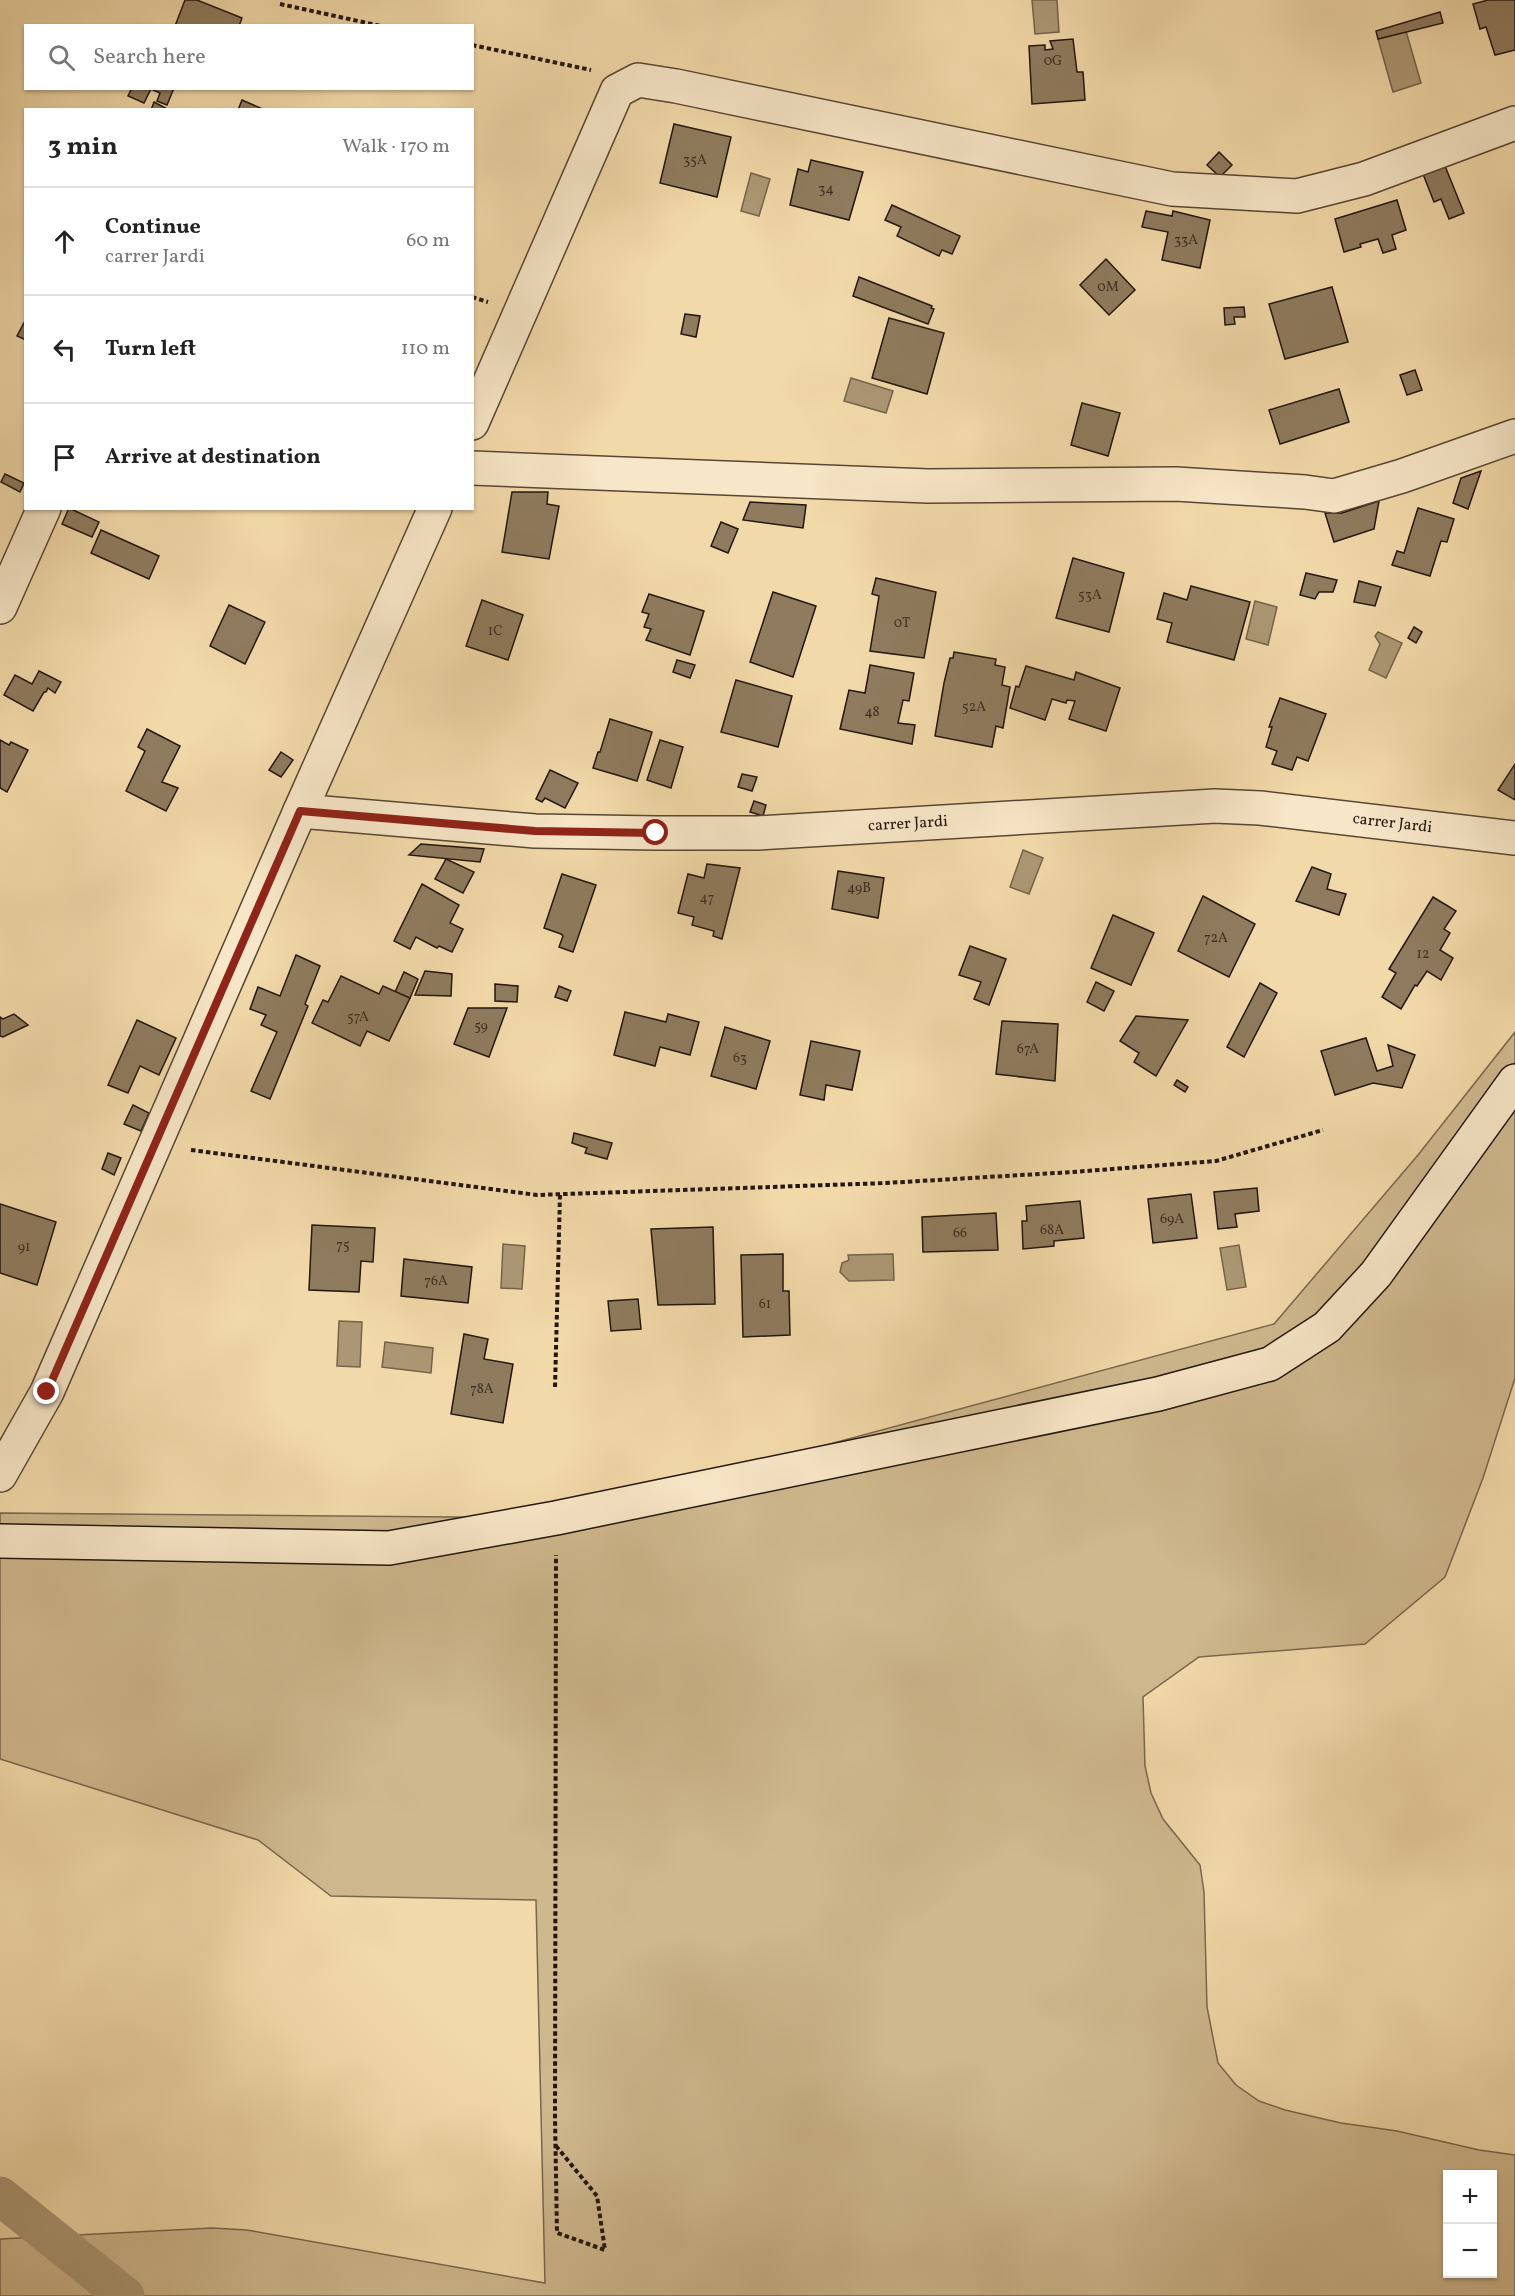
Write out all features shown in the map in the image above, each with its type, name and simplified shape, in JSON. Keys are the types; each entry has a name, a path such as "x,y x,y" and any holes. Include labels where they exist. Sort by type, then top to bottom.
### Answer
{"street":[{"path":"474,418 617,91 638,80 1172,189 1245,195 1297,196 1364,179 1515,123"},
{"path":"474,468 928,486 1176,484 1334,496 1402,476 1515,436"},
{"path":"0,607 43,510"},
{"path":"0,1475 47,1392 300,811 434,510"},
{"name":"carrer Jardi","path":"300,811 535,831 758,833 1215,806 1260,808 1515,838"},
{"path":"0,1541 388,1548 556,1518 1158,1394 1270,1364 1327,1327 1376,1274 1515,1081"}],"path":[{"path":"280,4 372,24"},
{"path":"474,45 638,80"},
{"path":"154,1145 537,1196 898,1183 1216,1161 1323,1130"},
{"path":"555,1387 560,1195"},
{"path":"555,2146 597,2196 604,2250 557,2233 555,2146 556,1518"}],"shaded area":[{"path":"1032,0 1057,0 1059,32 1035,34"},
{"path":"1406,31 1421,83 1393,92 1378,39"},
{"path":"751,173 770,179 759,216 741,211"},
{"path":"851,378 893,391 886,413 844,401"},
{"path":"1255,601 1277,607 1268,645 1246,639"},
{"path":"1378,632 1402,643 1386,678 1369,670 1380,644 1375,636"},
{"path":"1023,850 1043,858 1029,894 1010,887"},
{"path":"1515,1032 1515,1378 1483,1478 1445,1577 1365,1644 1199,1657 1143,1697 1145,1766 1151,1793 1163,1819 1200,1865 1204,1892 1207,2007 1218,2063 1236,2085 1259,2101 1285,2110 1341,2123 1397,2131 1479,2150 1515,2155 1515,2296 0,2296 0,2239 212,2228 247,2230 545,2283 536,1900 331,1896 258,1840 0,1759 0,1513 556,1518 1274,1324 1418,1155"},
{"path":"503,1244 525,1246 522,1289 501,1288"},
{"path":"1239,1245 1246,1287 1227,1290 1220,1248"},
{"path":"893,1254 894,1280 849,1281 840,1272 842,1263 849,1260 848,1255"},
{"path":"339,1321 362,1322 360,1367 337,1366"},
{"path":"385,1342 433,1348 431,1373 382,1367"}],"building":[{"path":"185,0 197,0 242,18 240,24 176,24"},
{"path":"1488,0 1515,0 1515,50 1495,55 1486,27 1480,29 1473,4"},
{"path":"1440,12 1443,23 1378,39 1376,31"},
{"path":"1073,39 1077,72 1083,72 1085,100 1032,104 1029,46 1045,45 1045,50 1053,49 1050,41"},
{"path":"131,90 150,90 144,103 128,96"},
{"path":"153,90 173,90 167,105 157,101 160,93"},
{"path":"242,100 260,108 239,108"},
{"path":"154,102 165,108 152,108"},
{"path":"674,124 731,137 717,197 660,183"},
{"path":"1219,152 1232,165 1220,177 1207,165"},
{"path":"811,160 863,172 849,220 790,205 798,169 808,172"},
{"path":"1445,166 1464,213 1449,219 1441,199 1434,202 1423,174"},
{"path":"1397,200 1406,230 1392,235 1396,249 1383,253 1378,239 1344,252 1335,219"},
{"path":"892,205 960,236 952,254 942,250 939,256 897,236 901,227 885,220"},
{"path":"1146,211 1172,216 1173,211 1210,220 1200,268 1162,260 1168,232 1142,227"},
{"path":"1106,259 1135,290 1109,315 1080,285"},
{"path":"859,277 932,306 931,308 934,309 928,324 853,296"},
{"path":"1332,287 1348,342 1285,359 1269,304"},
{"path":"1244,307 1245,317 1234,317 1235,324 1225,325 1224,308"},
{"path":"685,314 700,316 696,337 681,334"},
{"path":"889,318 944,333 927,394 872,378"},
{"path":"24,323 24,339 17,336"},
{"path":"1415,370 1422,390 1407,395 1400,375"},
{"path":"1339,389 1349,422 1280,444 1269,410"},
{"path":"1082,403 1120,413 1108,456 1071,445"},
{"path":"1481,471 1468,509 1453,503 1461,478"},
{"path":"5,474 24,483 20,492 1,482"},
{"path":"512,492 548,492 547,504 559,506 549,559 502,552"},
{"path":"1379,501 1374,529 1334,542 1325,513 1342,513"},
{"path":"750,502 806,505 803,528 743,520"},
{"path":"1418,508 1454,519 1447,542 1441,541 1430,576 1392,565 1397,551 1404,553"},
{"path":"68,510 73,510 99,522 92,537 62,524"},
{"path":"721,522 738,529 728,553 711,546"},
{"path":"101,530 159,556 149,579 91,553"},
{"path":"1073,558 1124,573 1109,632 1056,618"},
{"path":"1306,573 1337,580 1333,592 1319,592 1315,599 1300,595"},
{"path":"876,578 936,592 924,658 870,651 879,596 872,594"},
{"path":"1359,581 1381,587 1375,606 1354,602"},
{"path":"1191,586 1250,602 1234,660 1167,642 1172,623 1157,619 1164,593 1187,600"},
{"path":"773,592 816,606 793,677 750,662"},
{"path":"649,594 704,611 690,655 646,640 651,629 644,627 649,614 642,612"},
{"path":"482,600 523,615 508,660 466,646"},
{"path":"229,605 265,622 245,664 210,646"},
{"path":"1414,627 1422,632 1416,643 1408,638"},
{"path":"954,652 996,659 995,665 1005,667 1002,685 1010,687 1003,728 996,726 992,747 935,736 944,683 950,658 953,658"},
{"path":"677,660 695,665 690,678 673,672"},
{"path":"870,665 914,673 909,701 903,700 898,723 915,725 912,744 840,729 849,690 865,693"},
{"path":"1026,666 1074,680 1076,672 1120,688 1106,731 1069,719 1075,701 1067,700 1066,703 1052,699 1045,720 1010,708 1016,686 1019,687"},
{"path":"39,671 61,682 55,693 48,688 44,692 33,711 4,695 15,675 32,684"},
{"path":"736,680 792,696 778,747 721,732"},
{"path":"1280,698 1326,714 1308,761 1297,757 1292,770 1272,764 1277,751 1266,747 1272,727 1269,727"},
{"path":"610,719 652,732 637,781 593,768"},
{"path":"147,729 180,746 162,782 178,788 166,811 126,791 145,751 138,747"},
{"path":"0,740 9,745 11,742 28,750 7,792 0,788"},
{"path":"660,740 683,747 671,788 647,780"},
{"path":"281,752 293,760 281,777 269,770"},
{"path":"1515,764 1515,800 1498,790"},
{"path":"550,770 578,783 565,808 545,798 542,802 536,799"},
{"path":"742,774 757,777 752,791 738,787"},
{"path":"754,801 766,805 763,816 750,812"},
{"path":"421,844 484,849 480,862 409,855"},
{"path":"446,859 474,872 463,893 435,879"},
{"path":"707,864 740,868 722,939 713,936 714,931 692,925 694,917 678,913 688,874 704,878"},
{"path":"1312,867 1331,874 1327,889 1346,894 1339,915 1296,901"},
{"path":"838,871 884,878 878,918 832,909"},
{"path":"562,874 596,885 573,952 559,947 563,936 561,934 544,928"},
{"path":"422,884 459,905 450,923 463,929 452,952 439,946 437,948 416,937 410,949 394,941"},
{"path":"1203,896 1255,924 1229,977 1178,951"},
{"path":"1433,897 1456,911 1444,929 1450,933 1440,950 1453,958 1441,980 1427,971 1417,986 1415,985 1401,1009 1382,997 1396,973 1389,969"},
{"path":"1113,915 1154,933 1131,985 1091,968"},
{"path":"970,946 1006,959 989,1005 974,999 981,982 959,975"},
{"path":"296,955 320,966 305,1004 308,1006 270,1099 251,1091 277,1032 261,1025 266,1015 250,1009 258,987 280,996"},
{"path":"425,971 452,974 451,996 415,995"},
{"path":"404,972 418,979 410,998 395,992"},
{"path":"341,976 379,994 383,986 410,998 389,1041 367,1031 360,1046 312,1023 323,1000 328,1002"},
{"path":"1096,982 1114,991 1104,1011 1087,1002"},
{"path":"1260,983 1277,993 1244,1057 1227,1047"},
{"path":"495,984 518,986 517,1002 495,1001"},
{"path":"559,986 571,991 567,1001 555,997"},
{"path":"468,1008 507,1008 489,1057 454,1044"},
{"path":"625,1012 666,1022 668,1014 699,1022 690,1055 660,1047 655,1066 614,1055"},
{"path":"14,1014 28,1025 3,1037 0,1036 0,1017 3,1019"},
{"path":"1136,1016 1188,1020 1156,1076 1134,1062 1139,1053 1120,1041"},
{"path":"137,1020 176,1038 159,1075 140,1066 128,1093 108,1085"},
{"path":"1002,1021 1058,1024 1055,1081 996,1074"},
{"path":"725,1027 770,1041 756,1089 711,1076"},
{"path":"1366,1038 1377,1071 1393,1066 1388,1045 1415,1055 1402,1088 1373,1083 1335,1095 1321,1051"},
{"path":"811,1041 860,1051 852,1090 826,1085 824,1100 800,1095"},
{"path":"1177,1080 1188,1087 1185,1092 1174,1085"},
{"path":"133,1105 149,1113 141,1131 124,1124"},
{"path":"574,1133 612,1143 607,1159 585,1153 587,1148 572,1143"},
{"path":"108,1153 121,1158 114,1175 102,1169"},
{"path":"1257,1188 1259,1211 1235,1214 1237,1227 1218,1229 1214,1192"},
{"path":"1191,1194 1197,1238 1153,1243 1148,1199"},
{"path":"1080,1201 1084,1238 1054,1241 1054,1246 1023,1249 1022,1221 1027,1221 1026,1206"},
{"path":"0,1204 56,1222 37,1285 0,1273"},
{"path":"996,1213 998,1250 923,1252 922,1217"},
{"path":"312,1225 375,1228 373,1262 361,1261 359,1292 309,1290"},
{"path":"713,1227 715,1304 658,1305 651,1229"},
{"path":"783,1254 783,1291 789,1291 790,1335 743,1337 741,1255"},
{"path":"404,1259 472,1267 468,1303 401,1296"},
{"path":"638,1299 641,1329 611,1331 608,1301"},
{"path":"464,1334 488,1339 484,1359 513,1364 503,1423 451,1414"}],"waterway":[{"path":"0,2196 125,2296"}],"route":[{"path":"47,1392 300,811 535,831 656,833"}]}
